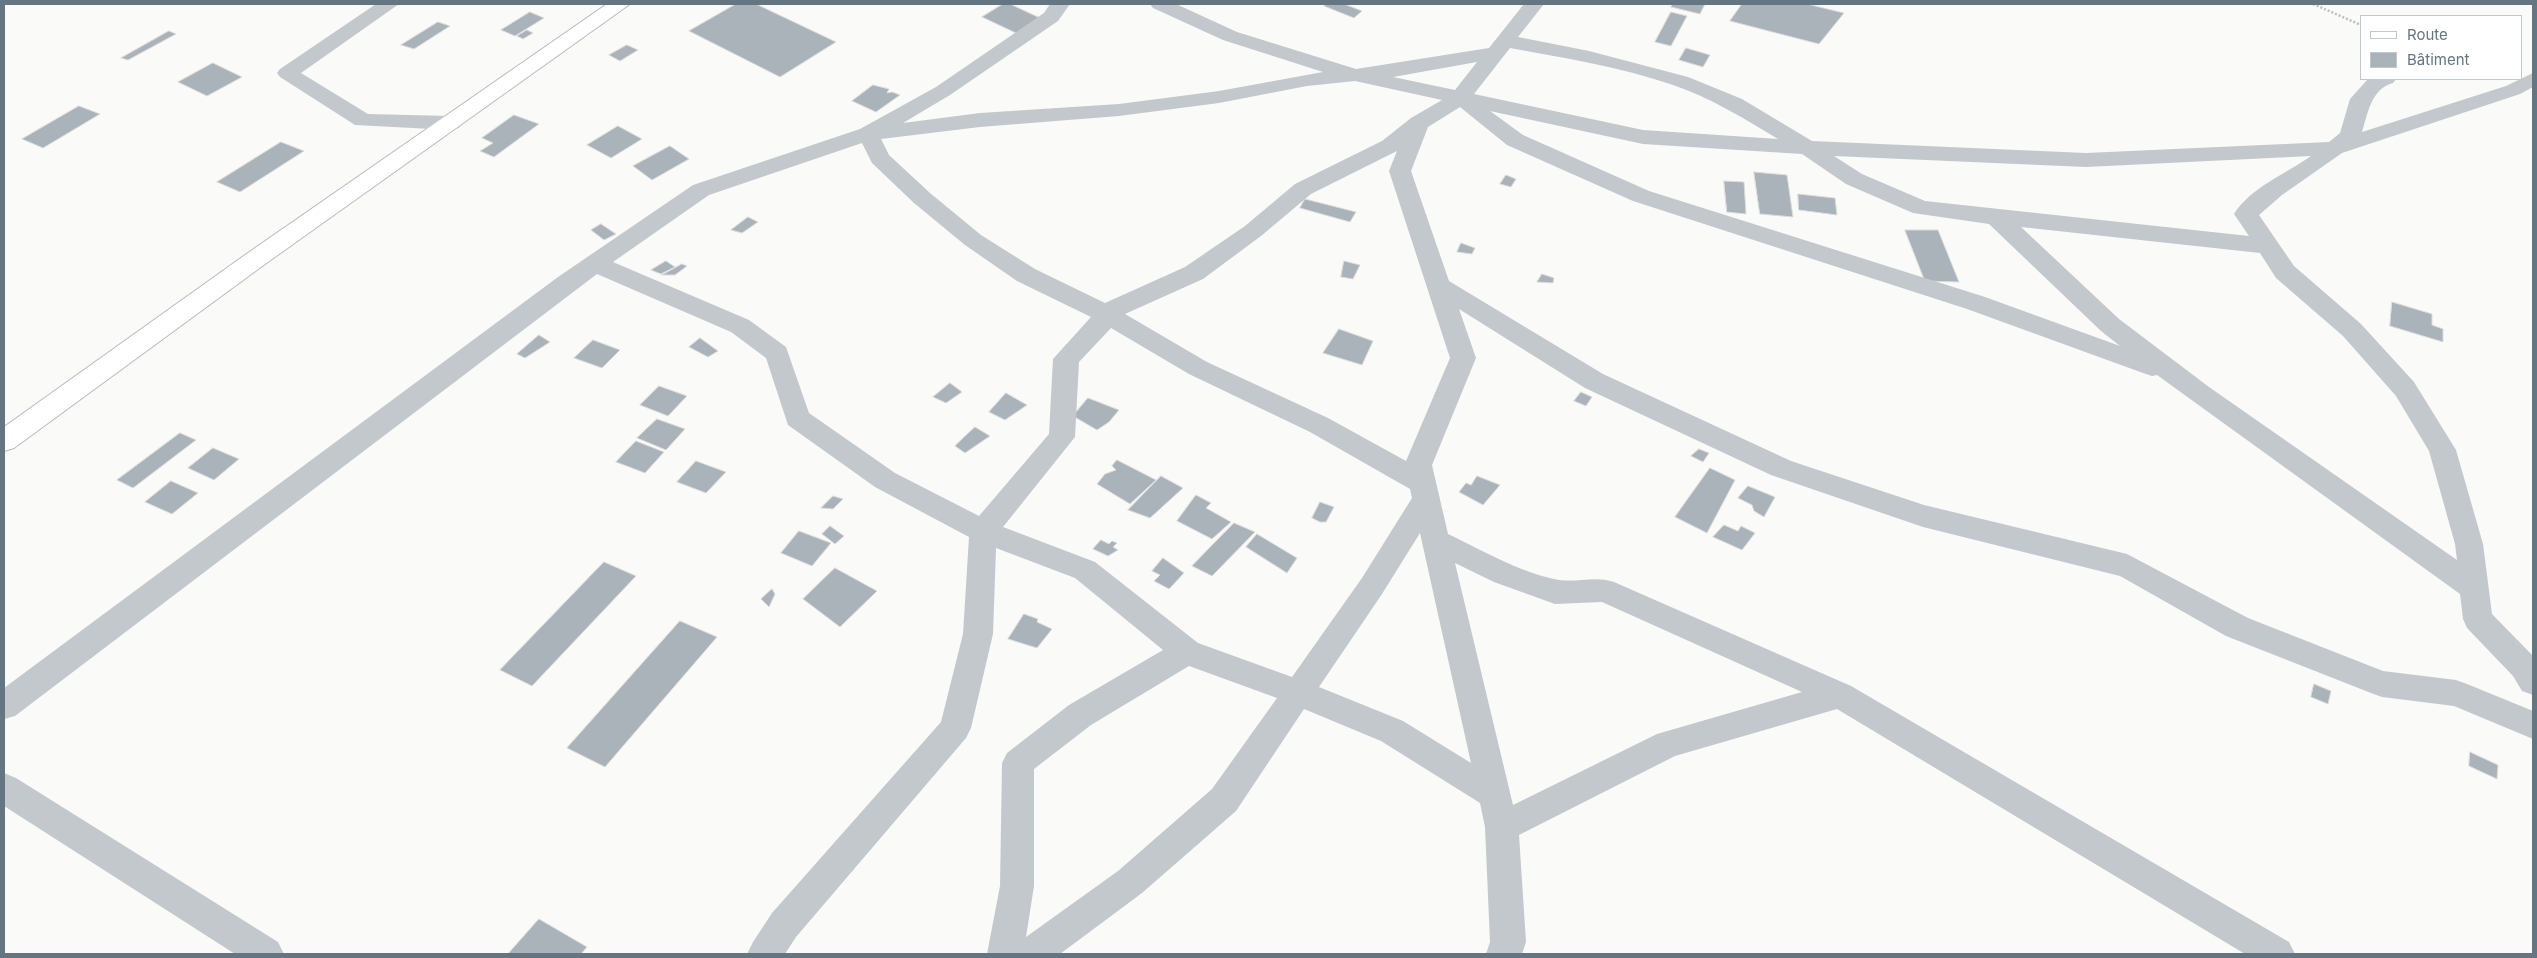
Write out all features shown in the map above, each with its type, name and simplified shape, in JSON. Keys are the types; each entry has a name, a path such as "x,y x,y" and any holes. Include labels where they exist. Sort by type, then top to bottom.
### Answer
{"main road":[{"path":"4,441 253,261 620,4"}],"street":[{"path":"389,4 287,73 363,120 451,122"},
{"path":"4,706 354,442 595,264 701,190 868,134 943,91 1051,17 1060,4"},
{"path":"1160,4 1230,36 1354,75 1459,99 1644,137 1807,148 2086,160 2336,148 2513,90 2533,79"},
{"path":"765,954 784,925 955,728 978,634 983,530 1062,437 1066,359 1115,308 1194,273 1253,231 1303,189 1390,146 1419,123 1459,99 1534,4"},
{"path":"868,134 980,120 1119,110 1219,97 1307,80 1354,75 1500,47 1589,57 1681,81 1734,104 1854,179 1921,208 2268,246"},
{"path":"2382,80 2377,81 2361,99 2350,136 2336,148 2274,190 2246,214 2285,272 2352,330 2405,389 2442,450 2469,544 2478,619 2524,667 2533,682"},
{"path":"1459,99 1515,140 1640,196 1976,303 2179,377"},
{"path":"1419,123 1400,171 1463,358 1418,465 1502,827 1508,942 1504,954"},
{"path":"868,134 880,158 922,198 973,240 1026,275 1108,315 1198,368 1319,425 1424,491"},
{"path":"1996,217 2110,325 2179,377 2474,589"},
{"path":"595,264 740,326 777,353 797,418 885,480 983,530 1085,570 1187,652 1296,692 1392,731 1495,795"},
{"path":"1438,285 1594,381 1780,468 1923,516 2127,566 2237,627 2382,684 2456,693 2533,725"},
{"path":"1031,954 1130,882 1224,800 1296,692 1372,586 1424,491"},
{"path":"1436,541 1504,574 1555,592 1604,590 1840,696 2277,954"},
{"path":"1005,954 1017,886 1018,763 1080,715 1187,652"},
{"path":"1502,827 1668,744 1840,696"},
{"path":"4,788 266,954"}],"path":[{"path":"2313,4 2360,25"}],"building":[{"path":"736,4 756,4 836,42 780,77 689,31"},
{"path":"1003,4 1010,4 1040,18 1016,33 982,17"},
{"path":"1327,4 1344,4 1362,11 1354,18 1324,6"},
{"path":"1673,4 1705,4 1700,14 1671,7"},
{"path":"1742,4 1807,4 1844,13 1819,44 1730,21"},
{"path":"530,12 544,18 515,36 501,30"},
{"path":"1671,12 1687,16 1671,46 1655,42"},
{"path":"438,22 450,26 414,49 401,45"},
{"path":"527,30 533,33 523,39 517,36"},
{"path":"169,31 176,34 128,60 121,58"},
{"path":"627,45 638,50 620,61 609,55"},
{"path":"1686,48 1710,55 1703,67 1679,60"},
{"path":"213,63 242,77 207,96 178,82"},
{"path":"873,85 889,89 887,93 892,92 900,95 876,112 852,101"},
{"path":"79,106 100,114 43,148 22,139"},
{"path":"514,115 539,124 494,157 480,151 493,143 482,138"},
{"path":"618,126 642,139 611,158 587,145"},
{"path":"281,142 304,151 240,192 217,182"},
{"path":"670,146 689,159 652,180 633,166"},
{"path":"1754,172 1787,175 1793,217 1760,214"},
{"path":"1506,175 1516,179 1511,187 1500,184"},
{"path":"1724,181 1744,182 1746,214 1727,212"},
{"path":"1798,194 1835,198 1837,215 1799,210"},
{"path":"1305,199 1356,212 1350,222 1300,208"},
{"path":"748,217 758,222 742,233 731,230"},
{"path":"601,224 616,234 604,240 591,230"},
{"path":"1905,230 1938,230 1959,282 1925,281"},
{"path":"1461,243 1475,248 1472,254 1457,252"},
{"path":"666,261 675,267 661,274 651,270"},
{"path":"1344,261 1360,265 1353,279 1341,277"},
{"path":"682,264 687,266 675,275 662,275"},
{"path":"1542,274 1554,278 1553,283 1537,282"},
{"path":"2392,302 2432,314 2432,325 2443,329 2443,342 2390,326"},
{"path":"1339,329 1373,341 1362,365 1323,353"},
{"path":"539,335 550,342 525,358 517,354"},
{"path":"700,338 718,351 708,357 689,347"},
{"path":"593,340 620,350 602,368 574,358"},
{"path":"950,383 962,392 946,403 933,397"},
{"path":"659,386 687,396 668,416 640,405"},
{"path":"1581,392 1592,397 1586,406 1574,401"},
{"path":"1006,393 1027,405 1005,420 989,412"},
{"path":"1088,398 1119,410 1109,422 1097,430 1073,416"},
{"path":"657,419 685,429 666,450 637,438"},
{"path":"975,427 990,436 965,453 955,446"},
{"path":"180,433 196,440 133,488 117,480"},
{"path":"636,441 664,452 645,473 616,462"},
{"path":"213,448 239,459 214,480 188,468"},
{"path":"1699,449 1709,453 1703,462 1691,456"},
{"path":"1117,460 1156,480 1130,504 1097,484 1105,474 1116,470 1112,466"},
{"path":"696,461 726,472 706,493 677,482"},
{"path":"1710,468 1735,480 1707,533 1675,517"},
{"path":"1161,476 1183,488 1150,518 1128,510"},
{"path":"1477,476 1500,485 1483,505 1459,492 1466,483 1471,485"},
{"path":"171,481 198,493 172,514 145,502"},
{"path":"1748,486 1775,497 1764,517 1754,511 1752,505 1738,498"},
{"path":"1196,495 1211,503 1206,508 1231,522 1212,539 1177,521"},
{"path":"833,496 843,499 833,509 821,508"},
{"path":"1320,502 1334,507 1326,522 1320,522 1312,518"},
{"path":"1234,523 1255,532 1212,576 1192,566"},
{"path":"1724,525 1738,531 1741,526 1755,533 1742,550 1713,537"},
{"path":"830,526 844,536 835,544 822,534"},
{"path":"799,531 831,543 812,566 781,553"},
{"path":"1257,534 1297,558 1287,573 1246,547"},
{"path":"1101,540 1109,544 1112,541 1117,543 1113,547 1118,550 1108,556 1093,549"},
{"path":"1163,558 1184,573 1169,589 1154,581 1160,575 1152,571"},
{"path":"604,562 636,576 532,686 500,670"},
{"path":"835,568 877,591 840,627 803,599"},
{"path":"772,589 775,594 769,607 761,599"},
{"path":"1024,614 1038,619 1037,622 1052,629 1037,648 1008,639"},
{"path":"680,621 717,637 605,767 567,748"},
{"path":"2314,684 2331,691 2328,704 2311,697"},
{"path":"2470,752 2498,765 2497,779 2469,766"},
{"path":"539,919 587,947 581,954 508,954"}]}
